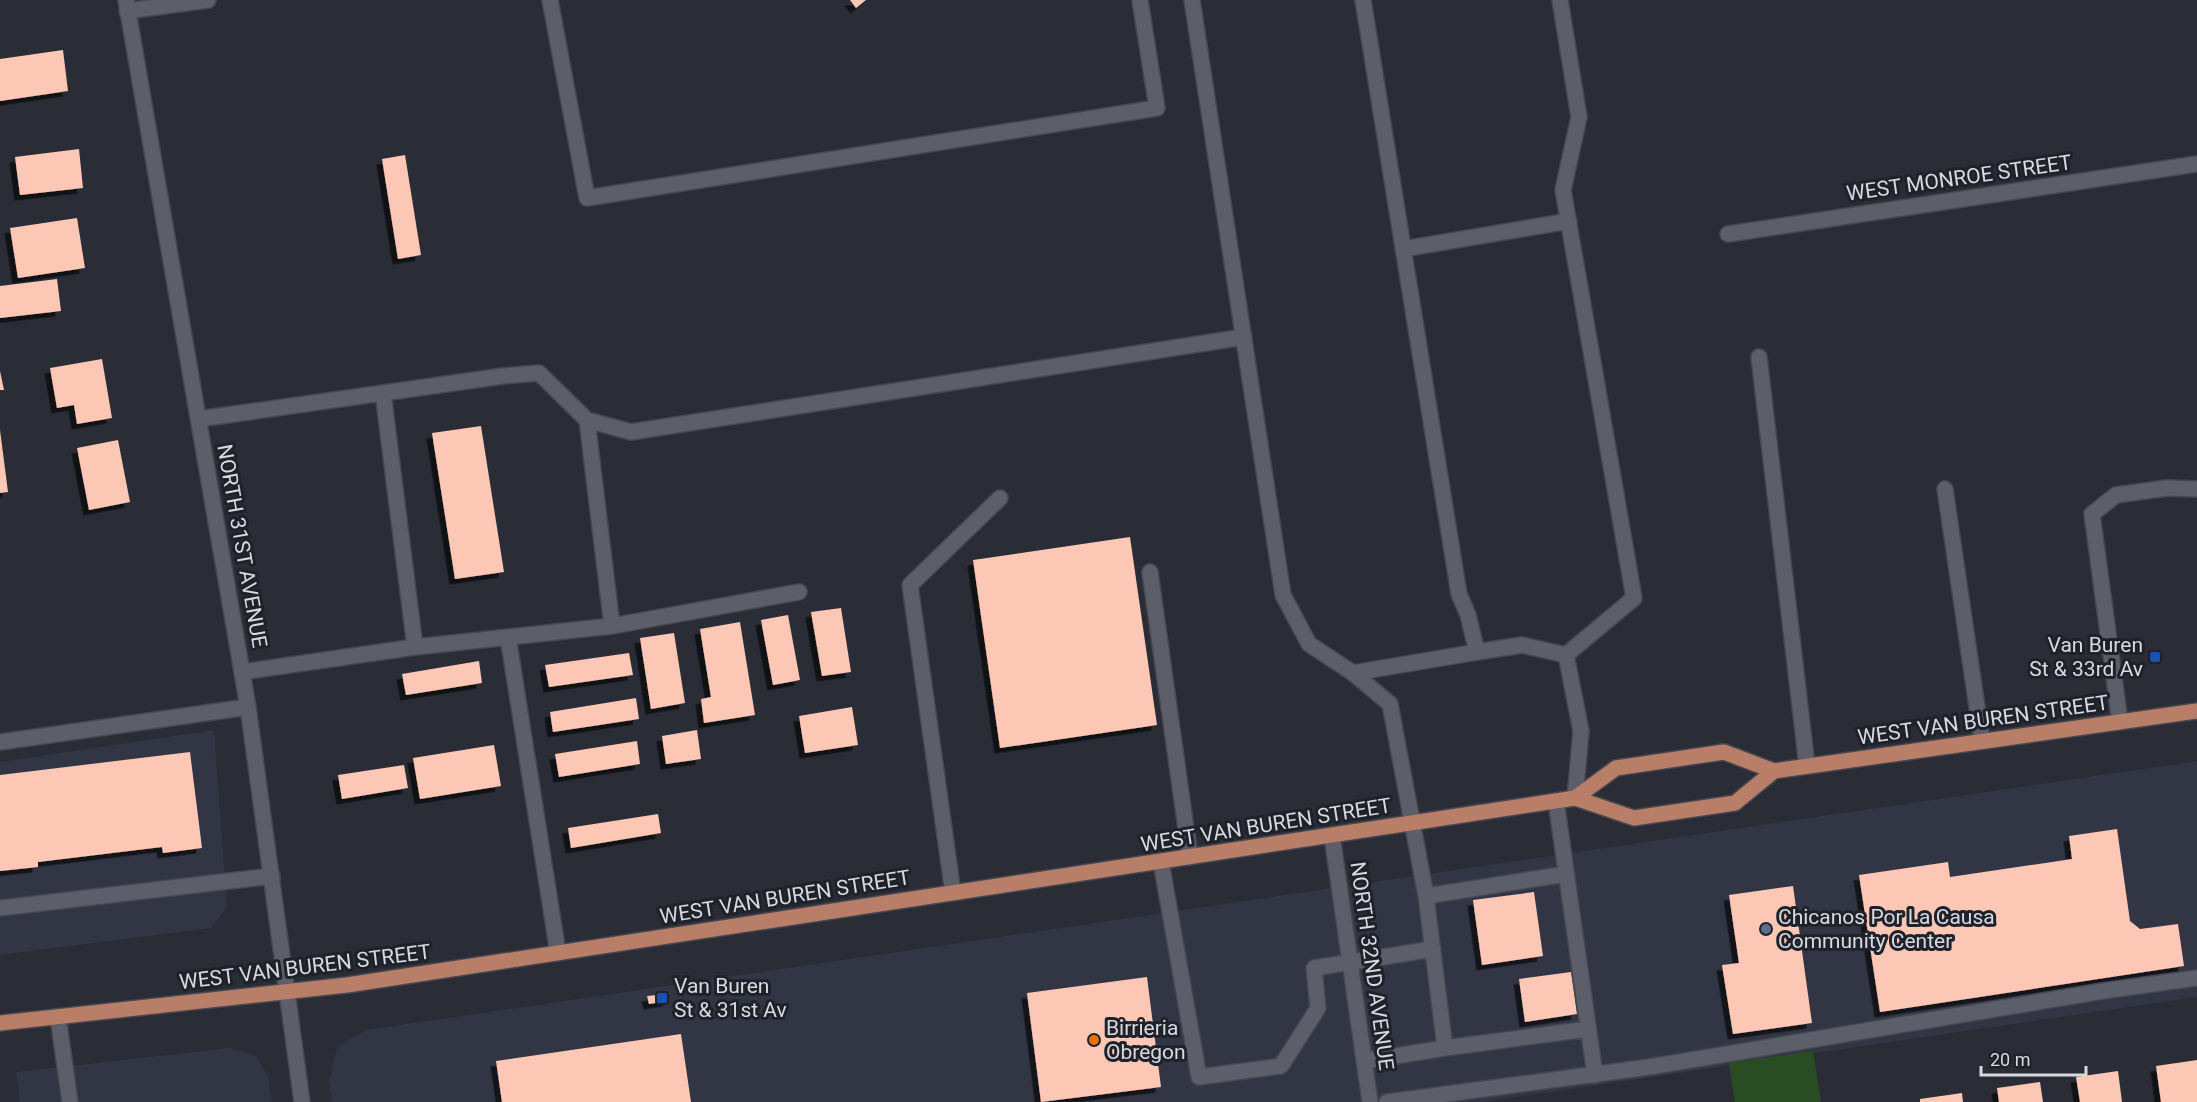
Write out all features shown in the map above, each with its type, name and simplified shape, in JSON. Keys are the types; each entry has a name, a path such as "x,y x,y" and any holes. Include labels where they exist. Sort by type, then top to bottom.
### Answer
{"main road":[{"name":"WEST VAN BUREN STREET","path":"0,1023 287,992 1412,824 1575,798 1616,768 1724,752 1774,771 2197,711"},
{"name":"WEST VAN BUREN STREET","path":"1575,798 1634,818 1735,803 1774,771"}],"street":[{"path":"126,5 208,0"},
{"path":"550,0 587,198 1157,108 1140,0"},
{"path":"1192,0 1283,595 1309,644 1353,673 1390,704 1426,896 1445,1048"},
{"path":"1363,0 1459,594 1468,615 1477,652"},
{"path":"1560,0 1579,117 1563,190 1634,598 1566,655"},
{"name":"NORTH 31ST AVENUE","path":"126,5 248,707 302,1102"},
{"name":"WEST MONROE STREET","path":"1728,234 2197,164"},
{"path":"1403,249 1569,220"},
{"path":"199,419 503,376 539,373 587,420 631,432 1244,337"},
{"path":"1759,357 1807,766"},
{"path":"383,393 416,647"},
{"path":"587,420 612,626"},
{"path":"2120,722 2092,514 2116,495 2167,488 2197,489"},
{"path":"1945,489 1982,741"},
{"path":"953,893 910,585 1000,498"},
{"path":"1150,572 1190,858"},
{"path":"242,672 416,647 612,626 799,592"},
{"path":"508,637 558,953"},
{"path":"1353,673 1522,645 1566,655"},
{"path":"1566,655 1581,730 1575,798"},
{"path":"0,742 248,707"},
{"path":"1556,801 1595,1075"},
{"name":"NORTH 32ND AVENUE","path":"1332,836 1370,1102"},
{"path":"1161,862 1199,1077 1281,1066 1318,1008 1314,968 1433,949"},
{"path":"1426,896 1566,874"},
{"path":"0,908 272,876"},
{"path":"1388,1102 1595,1075 2197,978"},
{"path":"58,1017 70,1102"},
{"path":"1364,1061 1588,1029"}],"shaded area":[{"path":"214,730 227,907 211,928 0,955 0,762"},
{"path":"2197,761 2197,997 1483,1102 332,1102 329,1082 337,1047 366,1030"},
{"path":"230,1048 256,1056 268,1076 272,1102 20,1102 16,1072"}],"green space":[{"path":"1813,1051 1821,1102 1735,1102 1729,1063"}],"building":[{"path":"850,0 866,0 856,8"},
{"path":"63,50 68,91 0,101 0,59"},
{"path":"79,149 83,188 20,195 15,157"},
{"path":"405,155 421,255 398,259 382,159"},
{"path":"77,218 85,268 18,278 10,228"},
{"path":"57,279 61,311 0,318 0,286"},
{"path":"102,359 112,418 77,424 74,405 57,408 50,368"},
{"path":"0,371 4,390 0,390"},
{"path":"481,426 504,572 455,579 432,433"},
{"path":"0,430 8,492 0,493"},
{"path":"118,440 130,502 89,510 77,448"},
{"path":"1130,537 1157,725 1000,748 973,560"},
{"path":"841,608 851,672 822,676 811,612"},
{"path":"788,615 800,680 773,685 761,620"},
{"path":"740,622 755,715 704,723 701,699 711,697 700,629"},
{"path":"674,633 685,703 651,709 640,638"},
{"path":"629,653 633,675 549,687 545,665"},
{"path":"479,661 482,683 406,695 402,674"},
{"path":"636,698 639,719 553,732 550,712"},
{"path":"852,707 858,745 805,753 799,716"},
{"path":"697,730 701,759 666,764 662,736"},
{"path":"637,741 640,764 559,777 555,754"},
{"path":"494,745 501,786 420,799 413,758"},
{"path":"190,752 202,848 163,853 162,847 38,862 38,867 0,871 0,775"},
{"path":"404,765 408,788 342,799 338,775"},
{"path":"658,814 661,833 571,848 568,828"},
{"path":"2117,829 2130,921 2140,929 2178,924 2184,966 1880,1012 1859,875 1948,862 1950,877 2072,859 2069,836"},
{"name":"Chicanos Por La Causa Community Center","path":"1793,886 1812,1023 1733,1034 1722,965 1739,963 1729,895"},
{"path":"1534,892 1543,956 1482,965 1473,900"},
{"path":"1571,972 1577,1014 1525,1022 1519,979"},
{"name":"Birrieria Obregon","path":"1147,977 1161,1087 1041,1102 1027,993"},
{"path":"667,994 668,1001 649,1004 647,996"},
{"path":"681,1034 691,1102 502,1102 496,1061"},
{"path":"2197,1060 2197,1102 2161,1102 2156,1066"},
{"path":"2118,1071 2122,1102 2080,1102 2076,1077"},
{"path":"2040,1082 2043,1102 1999,1102 1997,1088"},
{"path":"1962,1093 1963,1102 1920,1102 1920,1099"}],"place":[{"name":"Van Buren St & 33rd Av","path":"2155,657"},
{"name":"Chicanos Por La Causa Community Center","path":"1766,929"},
{"name":"Van Buren St & 31st Av","path":"662,998"},
{"name":"Birrieria Obregon","path":"1094,1040"}]}
